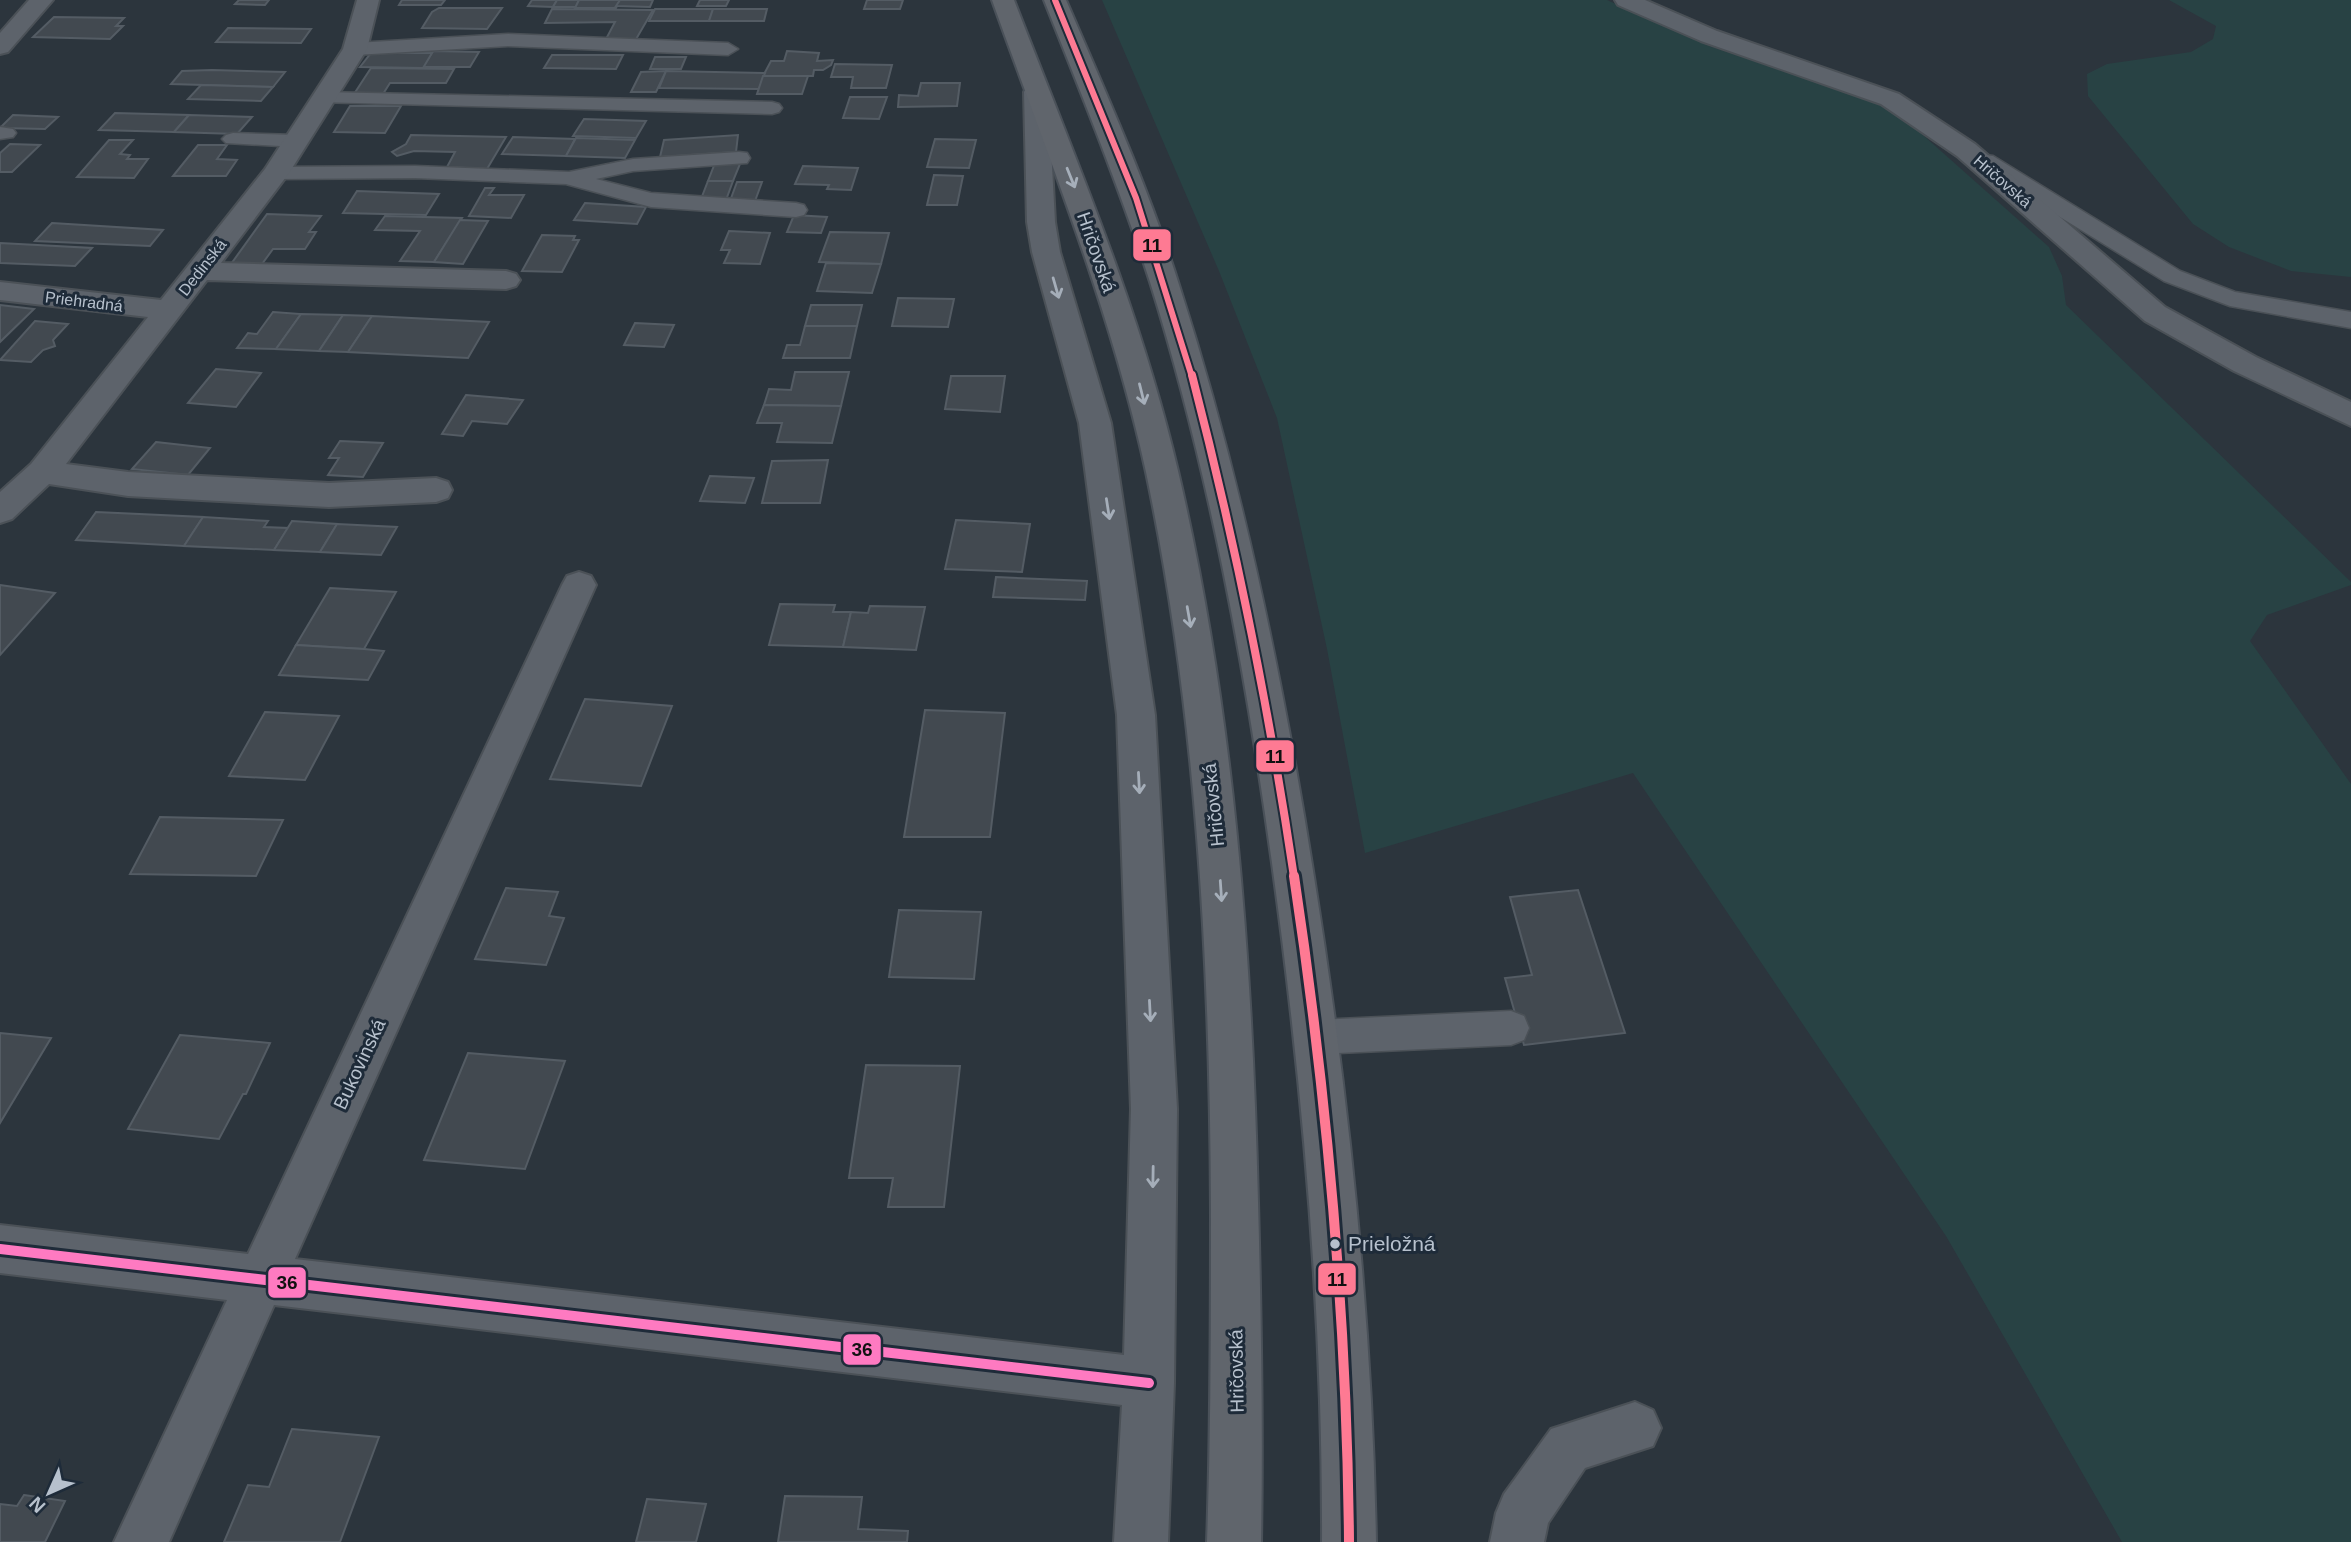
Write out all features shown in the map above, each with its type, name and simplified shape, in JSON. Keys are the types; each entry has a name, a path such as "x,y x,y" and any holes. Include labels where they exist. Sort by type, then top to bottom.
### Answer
{"main road":[{"name":"Hričovská","path":"1003,0 1083,208 1129,345 1162,471 1191,626 1216,818 1231,1038 1237,1435 1234,1542"},
{"path":"1055,0 1136,198 1179,335 1215,464 1250,619 1285,810 1317,1037 1349,1453 1349,1542"}],"street":[{"path":"0,47 42,0"},
{"name":"Dedinská","path":"0,511 42,472 276,173 355,49 368,0"},
{"name":"Hričovská","path":"1626,0 1709,37 1890,99 1966,150 2155,314 2245,364 2351,415"},
{"name":"Hričovská","path":"1037,92 1044,242 1095,423 1136,715 1154,1109 1149,1383 1141,1542"},
{"path":"200,271 506,280"},
{"name":"Priehradná","path":"0,291 168,310"},
{"path":"42,472 128,484 329,495 436,490"},
{"name":"Bukovinská","path":"141,1542 579,585"},
{"path":"0,1249 1149,1383"},
{"path":"1517,1542 1523,1513 1569,1447 1635,1429"}],"lane":[{"path":"355,49 508,40 728,49"},
{"path":"324,98 772,108"},
{"path":"233,139 297,141"},
{"path":"1966,150 2172,276 2230,299 2351,320"},
{"path":"566,178 633,165 739,158"},
{"path":"276,173 415,172 566,178 651,200 796,210"},
{"path":"1317,1037 1511,1028"}],"green space":[{"path":"1102,0 1607,0 1709,46 1872,101 1906,120 2049,247 2062,276 2066,305 2351,582 2351,585 2267,615 2250,641 2351,784 2351,1542 2122,1542 1946,1236 1633,773 1365,853 1327,649 1277,418 1219,271"},
{"path":"2169,0 2351,0 2351,277 2291,271 2229,247 2193,224 2088,96 2087,74 2107,64 2191,52 2213,39 2216,26"}],"building":[{"path":"239,0 269,0 265,5 235,4"},
{"path":"402,0 445,0 441,5 399,5"},
{"path":"532,0 557,0 553,7 528,6"},
{"path":"557,0 579,0 576,7 553,7"},
{"path":"579,0 620,0 616,8 575,8"},
{"path":"620,0 653,0 650,7 616,6"},
{"path":"700,0 729,0 726,6 697,6"},
{"path":"867,0 903,0 900,9 864,9"},
{"path":"439,8 502,8 487,29 422,28 432,12"},
{"path":"552,9 653,10 635,41 606,39 615,22 545,23"},
{"path":"655,9 713,9 709,21 649,21"},
{"path":"713,9 767,9 764,21 709,21"},
{"path":"54,17 124,18 116,26 123,26 110,39 33,37"},
{"path":"228,28 311,29 301,43 216,42"},
{"path":"433,51 479,52 470,67 423,67"},
{"path":"787,51 819,53 817,61 833,60 831,65 823,70 814,70 813,76 763,76 771,61 784,61"},
{"path":"371,53 432,53 423,68 360,67"},
{"path":"552,55 623,55 616,69 544,68"},
{"path":"655,57 686,57 681,69 650,69"},
{"path":"835,64 892,65 886,88 851,88 853,77 831,77"},
{"path":"371,68 454,69 446,83 390,83 383,94 354,94"},
{"path":"182,71 285,72 273,87 171,84"},
{"path":"666,71 656,92 631,92 641,72"},
{"path":"666,71 765,73 759,89 659,88"},
{"path":"763,76 808,76 802,94 757,94"},
{"path":"921,83 960,83 957,106 898,107 899,95 918,96"},
{"path":"201,85 273,87 261,101 188,99"},
{"path":"850,97 887,97 879,119 843,118"},
{"path":"350,106 401,106 385,133 334,132"},
{"path":"115,113 189,115 174,132 99,130"},
{"path":"13,115 58,117 45,129 0,128"},
{"path":"189,115 252,117 237,134 174,132"},
{"path":"584,119 646,121 636,138 573,136"},
{"path":"411,135 506,137 487,169 447,167 455,152 414,151 397,156 392,152 406,144"},
{"path":"738,135 736,152 660,157 664,140"},
{"path":"513,137 575,139 566,156 502,154"},
{"path":"576,138 635,140 625,158 566,156"},
{"path":"935,139 976,140 969,168 927,167"},
{"path":"109,140 133,140 120,154 130,155 127,159 148,159 134,178 77,177"},
{"path":"10,144 40,145 12,172 0,172 0,153"},
{"path":"198,145 227,145 217,159 237,160 226,176 173,176"},
{"path":"715,163 740,164 733,181 708,181"},
{"path":"803,166 858,168 851,190 827,189 829,185 795,184"},
{"path":"934,175 963,176 957,205 927,205"},
{"path":"708,181 733,181 726,200 701,199"},
{"path":"737,182 762,182 755,201 730,201"},
{"path":"485,188 494,188 489,195 524,195 511,218 469,216"},
{"path":"357,191 439,194 426,215 343,213"},
{"path":"585,203 646,207 637,224 574,220"},
{"path":"267,214 321,216 309,232 316,232 305,249 273,249 262,264 231,264"},
{"path":"794,215 827,217 821,233 787,232"},
{"path":"385,216 462,218 434,262 400,261 420,231 375,230"},
{"path":"460,220 488,221 463,264 434,262"},
{"path":"52,223 163,230 150,246 35,241"},
{"path":"729,231 770,233 760,264 724,263 730,250 721,250"},
{"path":"830,232 889,233 881,264 819,262"},
{"path":"542,235 575,236 573,240 579,240 562,272 522,271"},
{"path":"0,243 92,248 75,266 0,263"},
{"path":"826,263 881,264 872,293 817,291"},
{"path":"898,298 954,299 948,327 892,326"},
{"path":"0,305 34,309 0,342"},
{"path":"811,305 862,305 857,326 805,326"},
{"path":"273,312 301,314 276,349 237,348 248,333 257,334"},
{"path":"301,314 343,315 319,351 276,349"},
{"path":"343,315 372,316 348,352 319,351"},
{"path":"372,316 489,322 468,358 348,352"},
{"path":"35,321 68,324 53,340 55,346 43,350 31,362 0,360"},
{"path":"635,323 674,325 664,347 624,345"},
{"path":"805,326 857,326 850,358 783,358 787,345 800,345"},
{"path":"216,369 261,373 236,407 188,403"},
{"path":"795,372 849,372 841,406 764,405 769,389 791,390"},
{"path":"951,376 1005,376 1000,412 945,409"},
{"path":"466,395 523,400 507,424 472,421 463,436 442,434"},
{"path":"764,405 841,406 832,443 777,442 782,423 757,423"},
{"path":"340,441 383,443 363,477 328,475 339,458 329,458"},
{"path":"156,442 210,448 188,475 132,469"},
{"path":"828,460 820,503 762,503 772,461"},
{"path":"710,476 754,478 745,503 700,501"},
{"path":"96,512 203,517 184,546 76,540"},
{"path":"203,517 268,521 264,527 288,528 274,550 184,546"},
{"path":"956,520 1030,524 1022,572 945,569"},
{"path":"292,521 337,524 320,552 274,550"},
{"path":"337,524 397,527 381,555 320,552"},
{"path":"996,577 1087,581 1085,600 993,597"},
{"path":"0,585 55,593 0,655"},
{"path":"330,588 396,592 364,649 296,645"},
{"path":"780,604 835,605 833,612 851,612 843,647 769,645"},
{"path":"870,606 925,607 916,650 843,647 851,612 868,613"},
{"path":"296,645 384,651 368,680 279,675"},
{"path":"585,699 672,706 641,786 550,779"},
{"path":"925,710 1005,713 990,837 904,837"},
{"path":"265,712 339,716 305,780 229,776"},
{"path":"160,817 283,820 256,876 130,874"},
{"path":"506,888 558,892 549,916 564,918 546,965 475,959"},
{"path":"1578,890 1625,1033 1524,1045 1505,978 1532,975 1510,897"},
{"path":"899,910 981,912 974,979 889,977"},
{"path":"0,1033 51,1038 0,1123"},
{"path":"180,1035 270,1043 246,1094 243,1094 219,1139 128,1129"},
{"path":"468,1053 565,1061 525,1169 424,1160"},
{"path":"866,1065 960,1066 944,1207 888,1207 893,1178 849,1178"},
{"path":"292,1429 379,1437 340,1542 224,1542 248,1485 269,1487"},
{"path":"24,1495 65,1501 45,1542 0,1542 0,1504 17,1506"},
{"path":"785,1496 862,1497 858,1529 908,1531 907,1542 778,1542"},
{"path":"647,1499 706,1504 696,1542 636,1542"}],"transit line":[{"name":"11","path":"1055,0 1127,173 1165,285 1215,463 1255,645 1287,826 1318,1056 1340,1320 1349,1542"},
{"name":"36","path":"0,1249 1149,1383"}],"place":[{"name":"Prieložná","path":"1335,1244"}]}
